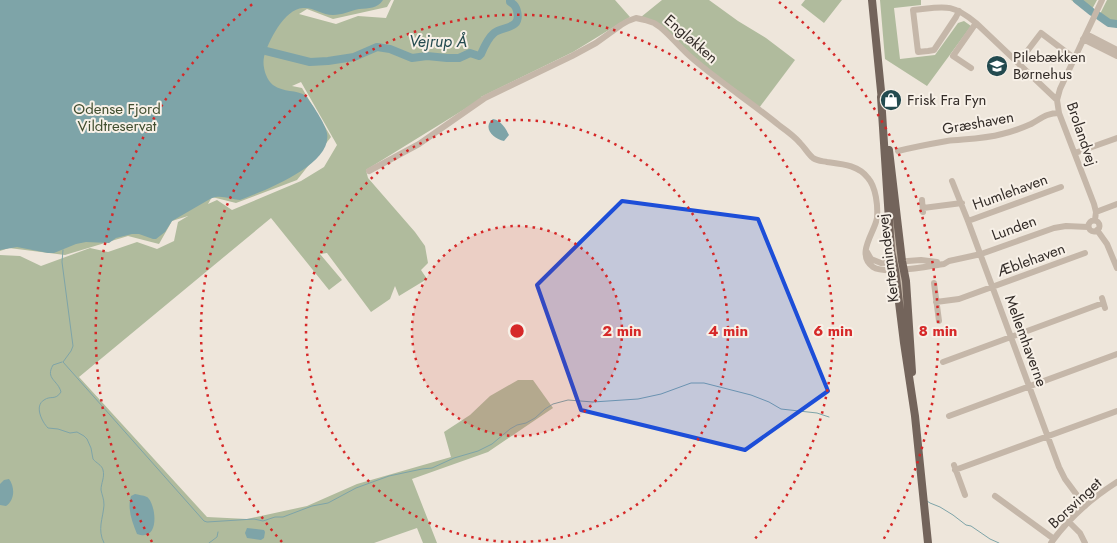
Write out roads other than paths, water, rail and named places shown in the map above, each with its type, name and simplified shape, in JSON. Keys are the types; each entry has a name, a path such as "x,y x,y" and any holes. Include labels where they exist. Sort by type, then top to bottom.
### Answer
{"main road":[{"name":"Kertemindevej","path":"872,0 881,97 891,251 899,265 911,356 914,416"},
{"name":"Kertemindevej","path":"881,97 893,176 904,343 928,543"}],"street":[{"name":"Brolandvej","path":"1096,212 1059,113 1057,100 1060,89 1102,0"},
{"path":"958,11 934,50 918,52 913,10 952,8 964,13 976,23 1057,100"},
{"name":"Engløkken","path":"369,171 419,144 484,98 572,56 596,43 621,24 636,18 654,23 691,58 792,135 811,157 817,160 852,166 863,172 870,179 873,186 877,209 876,224 866,248 868,255 881,263 899,265"},
{"path":"971,68 953,56 976,23"},
{"path":"1028,50 1041,33 1074,58"},
{"path":"1084,36 1117,50"},
{"path":"1084,36 1117,56"},
{"name":"Græshaven","path":"898,151 953,140 984,138 1003,134 1024,127 1047,114 1059,113"},
{"path":"1075,153 1117,138"},
{"name":"Mellemhaverne","path":"952,181 958,198 962,203 1059,467 1065,479 1085,506"},
{"name":"Humlehaven","path":"968,221 1061,187"},
{"path":"922,207 962,203"},
{"path":"1097,230 1092,231 1088,227 1089,223 1094,220 1096,212 1117,204"},
{"path":"1094,220 1100,225 1097,230"},
{"name":"Lunden","path":"899,265 944,264 949,261 980,254 1054,228 1066,226 1088,227"},
{"path":"1097,230 1107,244 1117,268"},
{"name":"Æblehaven","path":"936,302 960,299 1080,254"},
{"path":"934,283 939,322"},
{"path":"943,362 1103,303"},
{"path":"949,416 1117,354"},
{"path":"965,495 954,468 1117,411"},
{"name":"Borsvinget","path":"1052,541 1085,506 1117,482"},
{"path":"995,496 1052,541"},
{"path":"1069,522 1080,533 1085,543"}],"water":[{"name":"Odense Fjord Vildtreservat","path":"0,0 383,0 372,8 336,15 329,15 307,8 296,10 283,20 269,43 264,57 265,72 268,80 277,87 306,96 326,129 326,145 319,156 308,166 279,183 240,200 221,197 210,199 172,221 165,232 156,239 132,234 116,238 109,243 86,242 54,253 48,253 17,247 0,250"},
{"path":"493,119 501,123 509,135 504,141 496,138 490,132 489,126"},
{"path":"9,479 13,489 11,500 6,506 0,505 0,484 4,480"},
{"path":"135,494 147,497 153,507 153,528 150,533 145,535 137,534 131,515 130,501 131,496"},
{"path":"247,528 264,530 264,538 261,540 247,538 245,533"}],"waterway":[{"name":"Vejrup Å","path":"266,51 310,62 354,57 377,47 390,49 412,58 427,56 459,58 470,53 479,56 494,33 510,27 517,21 517,9 510,0"},
{"name":"Vejrup Å","path":"1077,0 1092,12"},
{"name":"Vejrup Å","path":"1099,16 1109,23 1117,24"},
{"path":"63,250 62,262 73,346 63,362 204,521 207,522 254,519 263,521 275,517 283,517 312,506 328,503 356,488 389,476 432,468 454,458 478,451 492,444 510,429 535,418 553,404 568,400 593,402 638,399 661,394 691,383 704,383 751,395 781,409 817,413 829,417"},
{"path":"62,362 53,365 50,373 61,392 57,396 46,399 41,403 39,410 43,422 48,428 70,433 77,432 84,436 91,448 93,459 102,468 104,475 101,490 104,505 101,533 104,543"},
{"path":"927,501 999,543"},
{"path":"209,543 217,537 218,532"}],"place":[{"name":"Pilebækken Børnehus","path":"997,66"},
{"name":"Frisk Fra Fyn","path":"891,100"}]}
